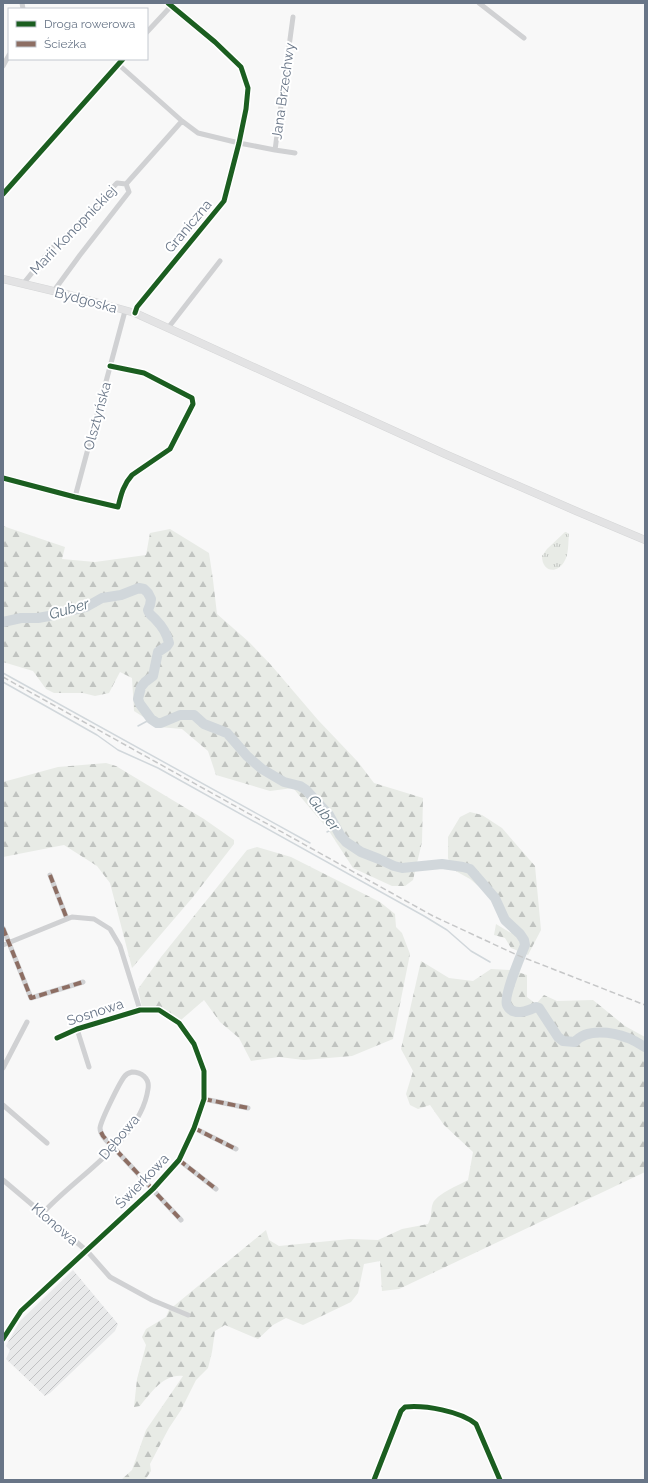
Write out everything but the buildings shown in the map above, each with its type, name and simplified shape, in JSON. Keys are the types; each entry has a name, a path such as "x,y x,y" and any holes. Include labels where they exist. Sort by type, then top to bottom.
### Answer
{"main road":[{"name":"Bydgoska","path":"3,279 135,313 481,470 645,540"}],"street":[{"path":"479,3 524,38"},
{"path":"148,31 171,4"},
{"name":"Graniczna","path":"135,313 137,307 224,201 246,109 248,88 241,67 171,4"},
{"name":"Jana Brzechwy","path":"118,64 182,121 198,133 275,150 293,17"},
{"path":"3,66 8,57"},
{"path":"3,194 122,60"},
{"name":"Marii Konopnickiej","path":"126,184 182,121"},
{"path":"275,150 295,153"},
{"name":"Marii Konopnickiej","path":"23,284 52,248 78,225 117,183 126,184"},
{"name":"Marii Konopnickiej","path":"53,292 129,192 126,184"},
{"path":"168,328 220,261"},
{"name":"Olsztyńska","path":"75,497 125,311"},
{"path":"3,478 118,507 122,490 127,481 132,475 170,449 193,404 192,398 144,372 110,366"},
{"path":"50,875 67,919"},
{"path":"3,945 72,917 94,919 110,929 120,946 140,1010"},
{"path":"3,928 31,998 83,982"},
{"name":"Sosnowa","path":"57,1038 77,1029 140,1010"},
{"name":"Świerkowa","path":"3,1339 22,1311 153,1189 179,1160 194,1128 204,1099 204,1071 194,1044 179,1023 159,1010 140,1010"},
{"path":"3,1068 27,1022"},
{"name":"Sosnowa","path":"77,1029 89,1067"},
{"name":"Dębowa","path":"43,1214 114,1148 138,1117 146,1102 149,1085 146,1078 142,1074 132,1072 124,1078 103,1120 100,1128 101,1132"},
{"path":"204,1099 248,1108"},
{"path":"3,1105 47,1143"},
{"path":"194,1128 236,1149"},
{"name":"Świerkowa","path":"101,1132 103,1136 181,1220"},
{"name":"Świerkowa","path":"179,1160 216,1189"},
{"name":"Klonowa","path":"3,1180 87,1251 110,1277 152,1300 188,1315"},
{"path":"374,1480 401,1411 405,1406 412,1406 453,1412 470,1419 476,1424 500,1480"}],"shaded area":[{"path":"73,1270 118,1324 115,1331 50,1393 45,1396 6,1359 10,1350 6,1346 20,1321"}],"green space":[{"path":"3,526 65,547 62,559 95,562 146,555 150,533 170,529 209,553 217,614 249,642 271,665 318,720 358,762 374,783 423,798 422,842 413,880 405,886 392,886 353,868 327,828 293,788 270,791 216,775 208,751 182,729 159,727 134,711 132,678 120,672 109,693 95,696 83,693 54,693 46,689 33,671 3,662"},
{"path":"565,532 569,534 566,559 557,569 550,570 544,565 542,556 547,549"},
{"path":"106,763 116,766 204,819 234,840 234,844 193,897 132,968 110,883 97,866 64,845 3,857 3,782 58,767"},
{"path":"470,812 482,815 502,828 535,866 541,930 528,955 511,948 505,938 494,935 496,924 511,933 496,901 470,879 452,869 448,858 448,837 460,817"},
{"path":"257,847 291,857 380,902 395,914 396,927 402,933 410,954 393,1039 352,1056 304,1060 279,1057 251,1061 239,1038 220,1022 204,1000 181,1020 159,1007 142,1007 138,989 161,957 247,850"},
{"path":"421,961 449,978 473,981 491,969 511,970 527,975 527,997 536,1004 544,995 557,1001 593,1000 625,1026 645,1037 645,1172 399,1289 382,1291 380,1261 364,1264 358,1293 351,1302 303,1325 286,1318 273,1325 258,1339 225,1325 215,1331 208,1368 196,1380 181,1410 169,1428 150,1464 151,1471 145,1480 121,1480 132,1470 146,1430 183,1376 176,1376 164,1381 153,1390 140,1406 134,1407 137,1379 146,1345 142,1337 146,1329 166,1317 169,1310 266,1230 269,1240 279,1246 350,1239 378,1240 402,1229 428,1224 435,1200 443,1193 468,1180 473,1152 444,1125 430,1105 418,1109 410,1105 406,1094 413,1071 401,1049"}],"waterway":[{"name":"Guber","path":"3,622 21,618 38,618 49,616 86,607 102,598 121,595 139,588 144,589 151,599 148,610 162,628 169,643 158,652 153,676 141,687 138,699 151,719 157,723 161,723 180,715 194,715 204,724 227,733 247,756 262,769 284,782 300,786 306,790 329,815 340,835 346,842 361,852 402,868 442,864 470,869 495,898 505,920 520,934 524,940 525,945 513,976 506,1001 510,1009 521,1012 536,1007 539,1008 558,1037 563,1041 575,1042 586,1035 600,1032 628,1038 645,1047"},
{"path":"3,673 310,843"},
{"path":"3,682 97,735 118,750 158,768 424,916 447,930 471,951 490,962"},
{"path":"138,726 151,719"},
{"path":"327,832 336,827"}],"railway":[{"path":"3,677 433,916 517,955 645,1005"}],"marked path":[{"path":"50,875 67,919"},
{"path":"3,928 31,998 83,982"},
{"path":"204,1099 248,1108"},
{"path":"194,1128 236,1149"},
{"path":"101,1132 103,1136 181,1220"},
{"path":"179,1160 216,1189"}],"cycle path":[{"path":"135,313 137,307 224,201 246,109 248,88 241,67 215,42 168,3"},
{"path":"3,194 122,60"},
{"path":"3,478 118,507 124,486 132,475 170,449 193,404 192,398 144,373 110,366"},
{"path":"3,1339 21,1311 153,1189 179,1160 194,1128 204,1099 204,1071 194,1044 179,1023 159,1010 140,1010 77,1029 57,1038"},
{"path":"374,1480 401,1411 405,1407 432,1408 452,1412 469,1419 476,1424 500,1480"}]}
